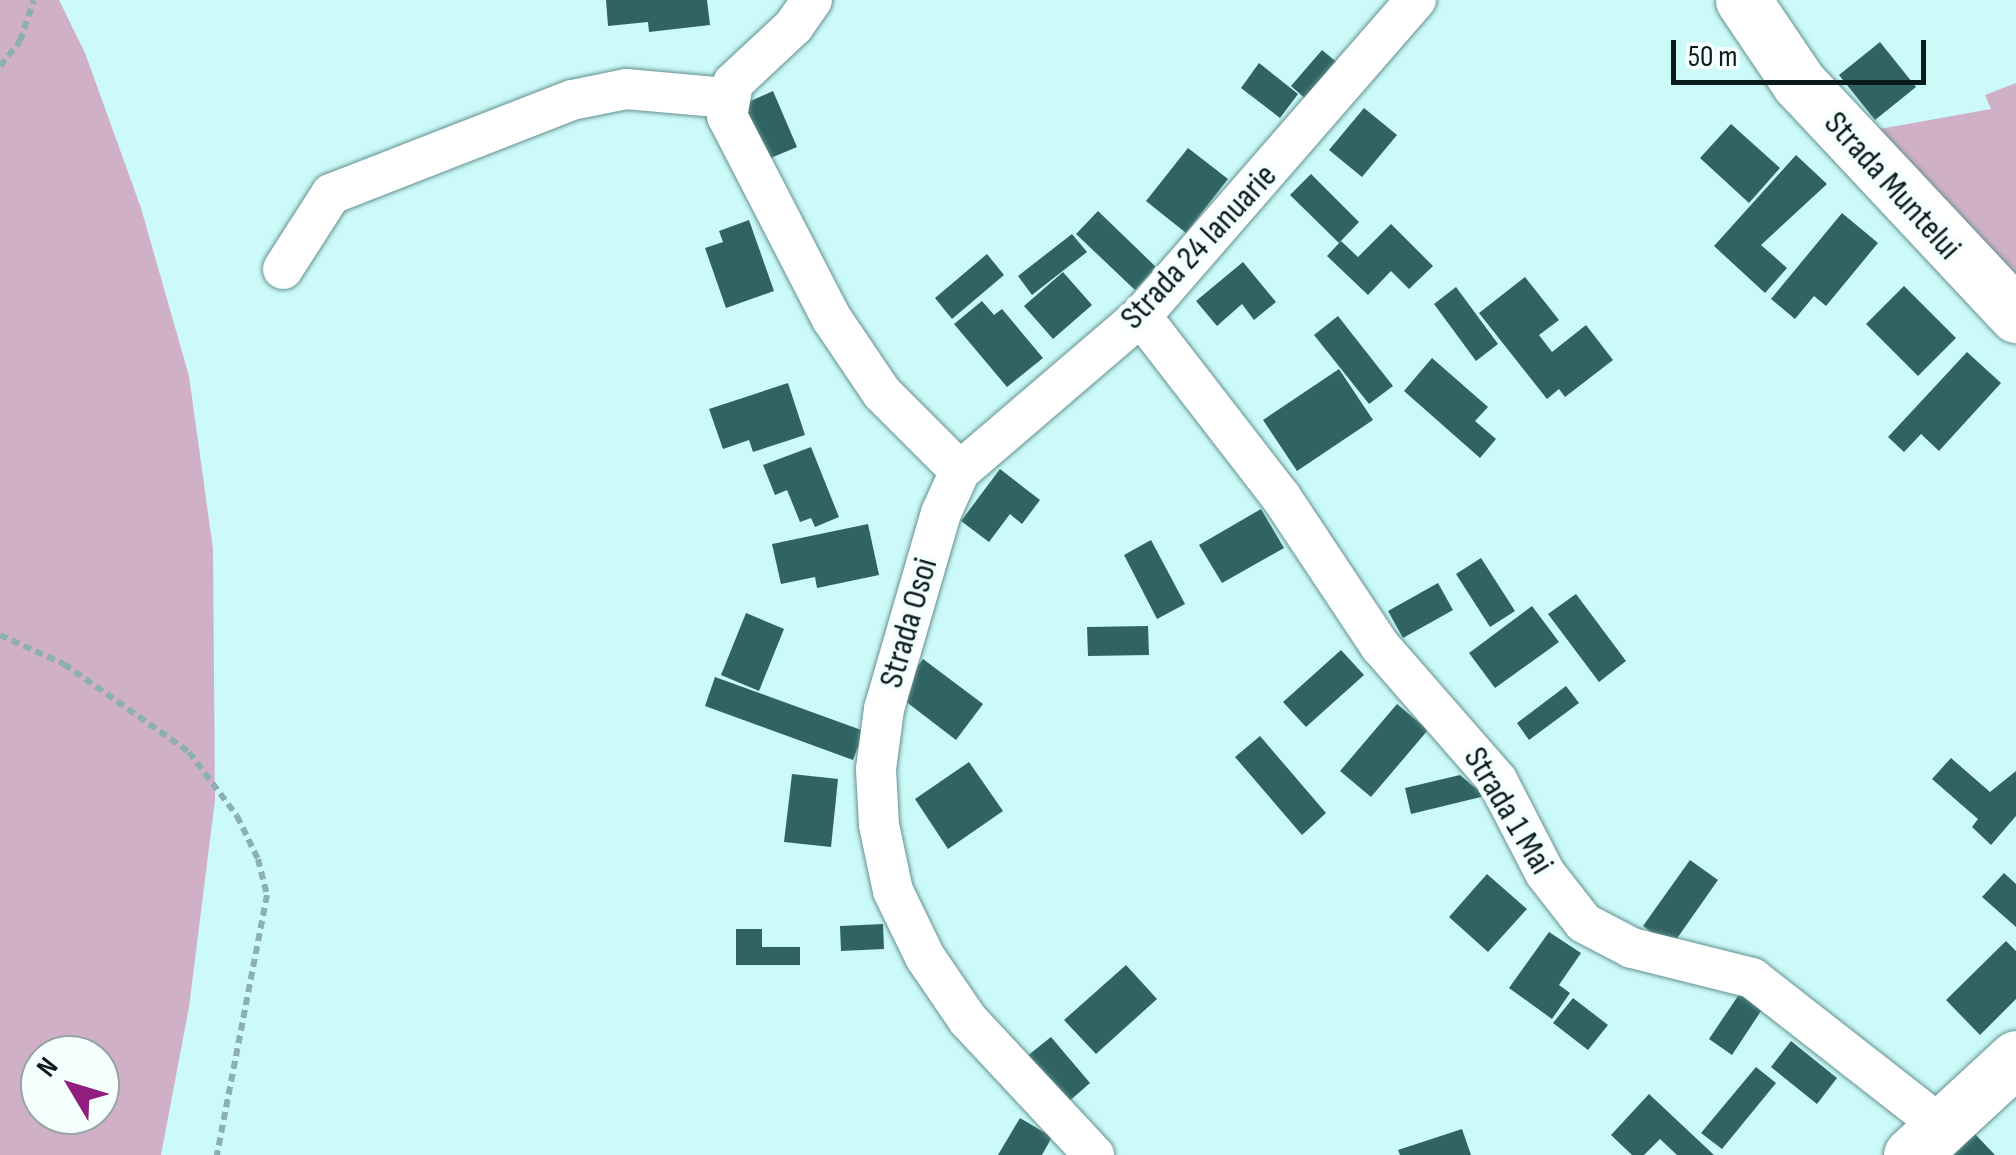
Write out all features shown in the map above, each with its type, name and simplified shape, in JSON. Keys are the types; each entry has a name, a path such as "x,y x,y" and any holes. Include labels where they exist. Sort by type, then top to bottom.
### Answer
{"street":[{"path":"812,0 794,26 732,83 726,98 734,137 832,319 882,393 960,471"},
{"name":"Strada 24 Ianuarie","path":"960,471 1142,316 1416,0"},
{"name":"Strada Muntelui","path":"1743,0 1822,108 2016,316"},
{"path":"283,270 331,194 572,100 626,89 726,98"},
{"name":"Strada 1 Mai","path":"1142,316 1281,497 1380,646 1497,780 1545,873 1584,923 1632,948 1752,978 1927,1141"},
{"name":"Strada Osoi","path":"960,471 941,513 884,709 876,769 879,825 894,891 925,957 968,1020 1094,1155"},
{"path":"1927,1141 2016,1058"}],"path":[{"path":"0,66 20,41 34,0"},
{"path":"0,635 64,664 190,752 237,816 258,860 267,895 217,1155"}],"shaded area":[{"path":"0,0 59,0 85,53 141,208 189,376 213,549 215,800 189,1007 161,1155 0,1155"},
{"path":"2016,83 2016,285 1874,130 1991,109 1985,95"}],"building":[{"path":"606,0 707,0 710,25 649,32 648,22 608,26"},
{"path":"1880,42 1916,87 1875,120 1839,75"},
{"path":"1322,50 1339,64 1308,101 1291,86"},
{"path":"1259,63 1298,94 1280,118 1241,88"},
{"path":"773,91 797,147 766,160 742,105"},
{"path":"1364,108 1397,135 1362,177 1329,150"},
{"path":"1731,124 1780,168 1749,203 1700,158"},
{"path":"1188,148 1228,179 1186,233 1146,201"},
{"path":"1796,155 1827,184 1761,245 1787,268 1765,293 1714,246"},
{"path":"1311,174 1359,222 1339,243 1290,195"},
{"path":"1098,211 1156,267 1135,290 1076,234"},
{"path":"1842,213 1878,243 1826,306 1814,296 1795,319 1771,299"},
{"path":"749,220 774,291 726,308 705,248 723,242 719,231"},
{"path":"1391,224 1433,266 1409,289 1391,271 1368,295 1327,256 1341,241 1358,257"},
{"path":"1072,234 1087,252 1032,295 1018,276"},
{"path":"987,254 1004,275 952,319 935,298"},
{"path":"1243,262 1276,302 1254,320 1242,304 1217,326 1196,301"},
{"path":"1063,272 1092,305 1053,339 1024,306"},
{"path":"1525,277 1559,320 1539,335 1552,352 1586,325 1613,360 1565,397 1559,389 1547,399 1479,313"},
{"path":"1904,286 1956,338 1918,376 1866,324"},
{"path":"1456,287 1498,344 1476,361 1434,304"},
{"path":"982,301 994,315 1002,309 1043,358 1007,387 954,324"},
{"path":"1338,316 1393,386 1369,404 1314,335"},
{"path":"1967,352 2001,383 1939,451 1921,434 1904,452 1888,437"},
{"path":"1432,358 1488,407 1475,421 1496,439 1480,458 1404,391"},
{"path":"1339,369 1373,420 1297,471 1263,420"},
{"path":"788,383 805,435 753,452 749,440 723,449 709,409"},
{"path":"811,447 839,517 815,527 811,518 800,522 787,490 775,495 763,465"},
{"path":"1000,469 1040,500 1022,524 1010,514 989,542 961,521"},
{"path":"1261,509 1284,548 1222,583 1199,545"},
{"path":"868,524 879,575 817,588 815,577 781,584 772,544"},
{"path":"1151,540 1185,604 1157,619 1124,555"},
{"path":"1481,558 1515,611 1490,627 1456,574"},
{"path":"1438,583 1453,610 1403,638 1388,611"},
{"path":"1576,594 1626,661 1599,682 1548,614"},
{"path":"1532,606 1559,642 1495,688 1469,653"},
{"path":"746,613 784,629 759,691 721,675"},
{"path":"1148,626 1149,655 1088,656 1087,627"},
{"path":"1341,650 1364,675 1306,727 1283,702"},
{"path":"923,659 983,704 956,740 896,694"},
{"path":"715,677 864,731 853,760 705,706"},
{"path":"1566,686 1579,703 1529,740 1517,723"},
{"path":"1397,704 1428,730 1371,797 1340,771"},
{"path":"1260,736 1326,813 1302,835 1235,757"},
{"path":"1951,758 1990,792 2016,771 2016,816 1991,845 1972,827 1978,819 1932,779"},
{"path":"969,762 1003,811 948,849 915,799"},
{"path":"792,774 838,779 831,847 784,842"},
{"path":"1460,775 1485,796 1411,814 1405,788"},
{"path":"1690,860 1718,880 1671,947 1643,926"},
{"path":"2004,873 2016,884 2016,927 1982,897"},
{"path":"1487,874 1527,909 1488,952 1449,917"},
{"path":"883,924 884,949 841,951 840,926"},
{"path":"736,929 762,929 762,947 800,947 800,965 736,965"},
{"path":"1549,932 1581,953 1559,985 1570,993 1552,1019 1509,988"},
{"path":"2006,941 2016,951 2016,999 1980,1035 1946,1000"},
{"path":"1126,965 1157,999 1096,1054 1064,1020"},
{"path":"1742,990 1765,1005 1732,1055 1709,1039"},
{"path":"1573,998 1608,1025 1588,1050 1553,1023"},
{"path":"1051,1037 1090,1083 1066,1104 1026,1057"},
{"path":"1791,1041 1837,1078 1817,1104 1771,1067"},
{"path":"1756,1067 1776,1083 1722,1149 1701,1133"},
{"path":"1649,1094 1714,1155 1677,1155 1660,1139 1644,1155 1632,1155 1611,1135"},
{"path":"1020,1118 1052,1137 1042,1155 998,1155"},
{"path":"1462,1129 1471,1155 1400,1155 1398,1150"},
{"path":"1975,1134 1995,1155 1954,1155"}]}
